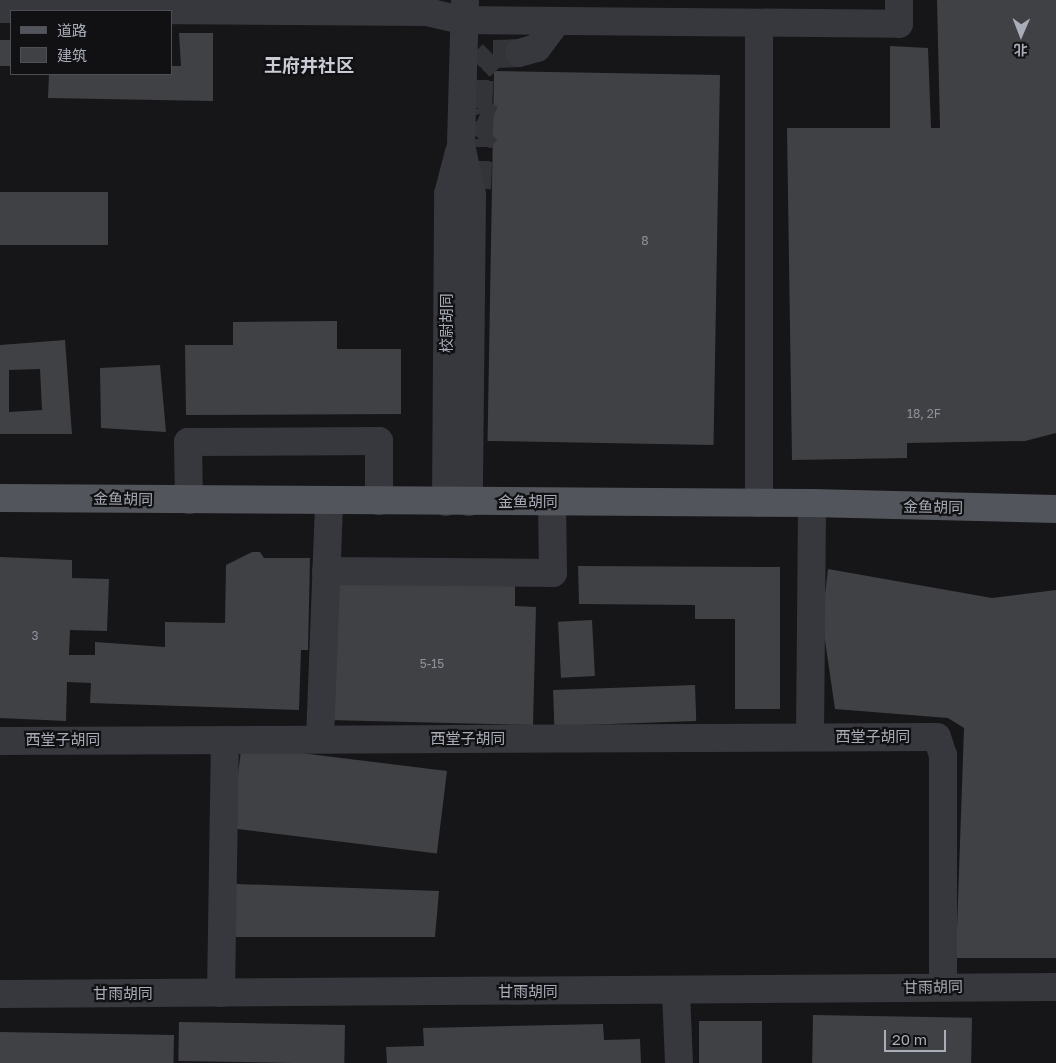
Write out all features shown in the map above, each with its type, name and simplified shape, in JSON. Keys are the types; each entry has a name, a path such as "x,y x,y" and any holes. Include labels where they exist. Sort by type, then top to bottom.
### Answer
{"main road":[{"name":"金鱼胡同","path":"0,498 812,503 1056,509"}],"street":[{"path":"172,10 427,12 464,10 557,21 899,24 899,0"},
{"path":"0,9 142,10"},
{"name":"校尉胡同","path":"458,502 448,194 461,145 464,10"},
{"path":"519,53 537,48 557,21"},
{"path":"759,24 759,503"},
{"name":"校尉胡同","path":"458,502 472,219 472,195 461,145"},
{"path":"472,219 477,190"},
{"path":"189,500 188,442 379,440 379,501"},
{"path":"320,739 328,501"},
{"path":"326,571 553,573 552,502"},
{"path":"810,737 812,503"},
{"name":"西堂子胡同","path":"0,741 937,737 942,755 943,987"},
{"path":"221,993 225,740"},
{"name":"甘雨胡同","path":"0,994 676,992 1056,987"},
{"path":"676,992 679,1063"}],"building":[{"path":"937,0 1056,0 1056,433 1025,441 907,443 907,458 792,460 787,128 890,128 890,46 928,48 931,128 940,128"},
{"path":"179,33 213,33 213,101 48,98 49,75 172,75 172,66 181,66"},
{"path":"0,40 10,40 10,66 0,66"},
{"path":"494,71 720,75 714,445 488,441"},
{"path":"0,192 108,192 108,245 0,245"},
{"path":"337,321 337,349 401,349 401,414 186,415 185,345 233,345 233,322"},
{"path":"65,340 72,434 0,434 0,345","holes":["40,369 42,410 9,412 9,370"]},
{"path":"160,365 166,432 101,428 100,368"},
{"path":"252,552 260,552 264,558 310,558 308,650 301,650 299,710 90,703 91,683 67,682 66,721 0,718 0,557 72,560 72,578 109,579 107,631 70,630 69,655 95,655 95,642 165,647 165,622 225,623 226,565"},
{"path":"578,566 780,567 780,709 735,709 735,619 695,619 695,605 579,604"},
{"path":"828,569 992,598 1056,590 1056,958 956,958 964,728 948,718 835,709 822,620"},
{"path":"331,581 515,585 515,606 536,607 533,725 328,720"},
{"path":"592,620 595,676 561,678 558,622"},
{"path":"695,685 696,721 554,726 553,690"},
{"path":"242,746 447,771 437,853 231,828"},
{"path":"236,884 439,891 435,937 234,937"},
{"path":"813,1015 972,1018 971,1063 812,1063"},
{"path":"699,1021 762,1021 762,1063 699,1063"},
{"path":"179,1022 345,1025 344,1063 178,1061"},
{"path":"603,1024 604,1040 640,1039 641,1063 387,1063 386,1047 424,1046 423,1028"},
{"path":"0,1032 174,1035 173,1063 0,1063"}],"tunnel":[{"path":"493,119 480,114 478,108 480,67 493,54 519,53"},
{"path":"477,189 479,139 487,130 493,130"}],"district":[{"name":"王府井社区","path":"309,65"}]}
